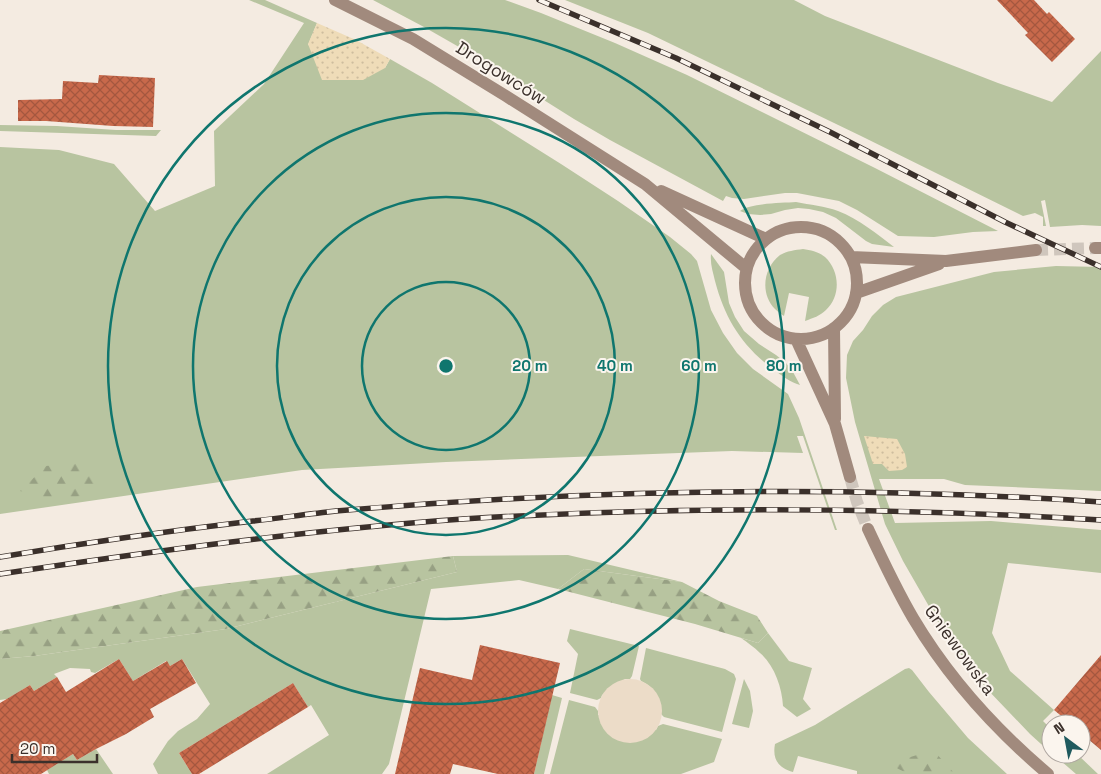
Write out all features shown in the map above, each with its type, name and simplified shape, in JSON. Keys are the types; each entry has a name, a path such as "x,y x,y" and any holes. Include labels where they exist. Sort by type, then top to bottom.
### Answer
{"street":[{"name":"Drogowców","path":"335,0 413,39 645,184 746,268"},
{"name":"Drogowców","path":"645,184 766,239"},
{"path":"803,227 822,231 839,242 851,257 856,274 856,293 849,312 834,328 816,337 796,339 777,334 761,323 750,307 745,288 746,268 754,252 766,239 783,230 803,227"},
{"path":"851,257 946,261 1036,250"},
{"path":"856,293 946,261"},
{"path":"834,328 835,424"},
{"path":"796,339 835,424 850,477"},
{"name":"Gniewowska","path":"868,529 898,591 931,646 970,696 990,718 1048,774"}],"green space":[{"path":"249,0 265,0 317,23 308,45 385,68 390,59 432,83 618,201 691,254 697,261 711,310 723,333 737,353 753,369 788,394 799,418 837,530 835,530 803,436 797,436 803,453 732,451 446,462 302,470 0,514 0,147 59,150 114,164 155,211 215,186 214,131 264,84 304,23"},
{"path":"373,0 505,0 541,13 687,75 998,231 934,237 898,236 839,201 797,193 744,199 726,196 723,201 610,140 466,51"},
{"path":"565,0 794,0 825,16 1052,102 1101,51 1101,226 1050,227 1045,200 1041,201 1046,226 1043,226 1043,217 1035,213 1023,216 648,33"},
{"path":"0,125 161,130 156,136 0,131"},
{"path":"796,202 828,208 846,214 868,227 894,247 872,244 836,218 823,212 798,208 760,215 740,211 751,206"},
{"path":"803,249 825,257 834,269 837,284 834,298 826,310 816,317 805,321 809,297 789,293 784,316 770,303 766,289 767,274 774,260 785,253"},
{"path":"711,254 724,272 729,303 744,331 786,363 800,385 776,372 752,351 736,331 719,295 712,268"},
{"path":"1056,266 1101,267 1101,491 965,485 944,479 879,479 895,523 991,521 1101,530 1101,573 1008,563 992,633 1010,671 1054,710 1050,714 1041,714 1041,744 986,688 942,629 903,561 885,524 855,422 846,378 847,355 853,341 883,305 896,297 994,272"},
{"path":"94,460 96,494 55,500 20,491 46,466"},
{"path":"568,555 682,582 584,569 558,589 519,580 431,589 389,764 382,774 267,774 329,735 311,705 308,707 293,683 179,753 192,774 158,774 153,764 168,741 178,731 197,719 210,704 182,659 170,666 166,661 133,681 119,659 95,673 91,672 90,669 70,668 54,674 57,677 34,691 30,685 7,699 0,700 0,659 34,656 226,629 457,572 453,556"},
{"path":"453,556 457,572 226,629 34,656 0,659 0,631 197,587"},
{"path":"584,569 682,582 719,601 757,616 768,633 758,643 695,624 558,589"},
{"path":"570,629 639,646 630,679 625,679 597,700 570,693 578,654 567,641"},
{"path":"768,633 789,661 812,668 803,699 811,709 797,717 783,706 779,684 765,658 741,638 758,643"},
{"path":"646,648 725,669 734,674 736,679 722,732 664,717 661,714 657,694 640,679"},
{"path":"909,668 968,738 1007,774 857,774 857,771 798,756 793,772 780,766 775,755 775,744 815,725"},
{"path":"744,679 750,691 753,711 749,728 732,724"},
{"path":"552,695 562,698 544,774 534,774"},
{"path":"569,700 595,707 598,715 656,730 658,726 663,724 722,739 714,762 681,774 550,774"},
{"path":"96,749 113,774 49,774 47,770 73,754 77,760"},
{"path":"933,750 955,774 909,774 888,764"},
{"path":"1064,764 1088,764 1098,774 1076,774"}],"sand":[{"path":"317,23 356,40 390,59 385,68 363,80 322,80 308,44"},
{"path":"864,436 897,439 905,454 907,467 902,470 889,471 882,464 873,464"}],"shaded area":[{"path":"630,679 648,684 653,688 657,693 662,711 657,729 653,734 648,738 630,743 612,738 607,734 603,729 598,711 603,693 607,688 612,684"}],"building":[{"path":"997,0 1034,0 1047,14 1049,12 1075,39 1052,62 1025,35 1028,33"},
{"path":"99,75 155,78 153,127 18,121 18,100 62,99 63,81 98,83"},
{"path":"480,645 560,663 534,774 498,774 453,764 450,774 395,774 420,668 472,680"},
{"path":"1101,655 1101,750 1091,742 1091,714 1059,714 1054,710"},
{"path":"119,659 133,681 167,661 170,666 182,659 196,683 150,709 154,717 77,760 73,754 41,774 0,774 0,703 30,685 34,691 57,677 66,692"},
{"path":"293,683 308,707 199,774 192,774 179,753"}],"tunnel":[{"path":"1036,250 1095,248"},
{"path":"850,477 857,502 868,529"}],"railway":[{"path":"539,0 676,58 830,132 1005,222 1101,267"},
{"path":"0,557 158,533 326,512 527,498 622,494 814,492 910,493 1101,502"},
{"path":"0,574 173,549 289,535 463,519 543,515 702,510 782,510 941,513 1101,520"}]}
